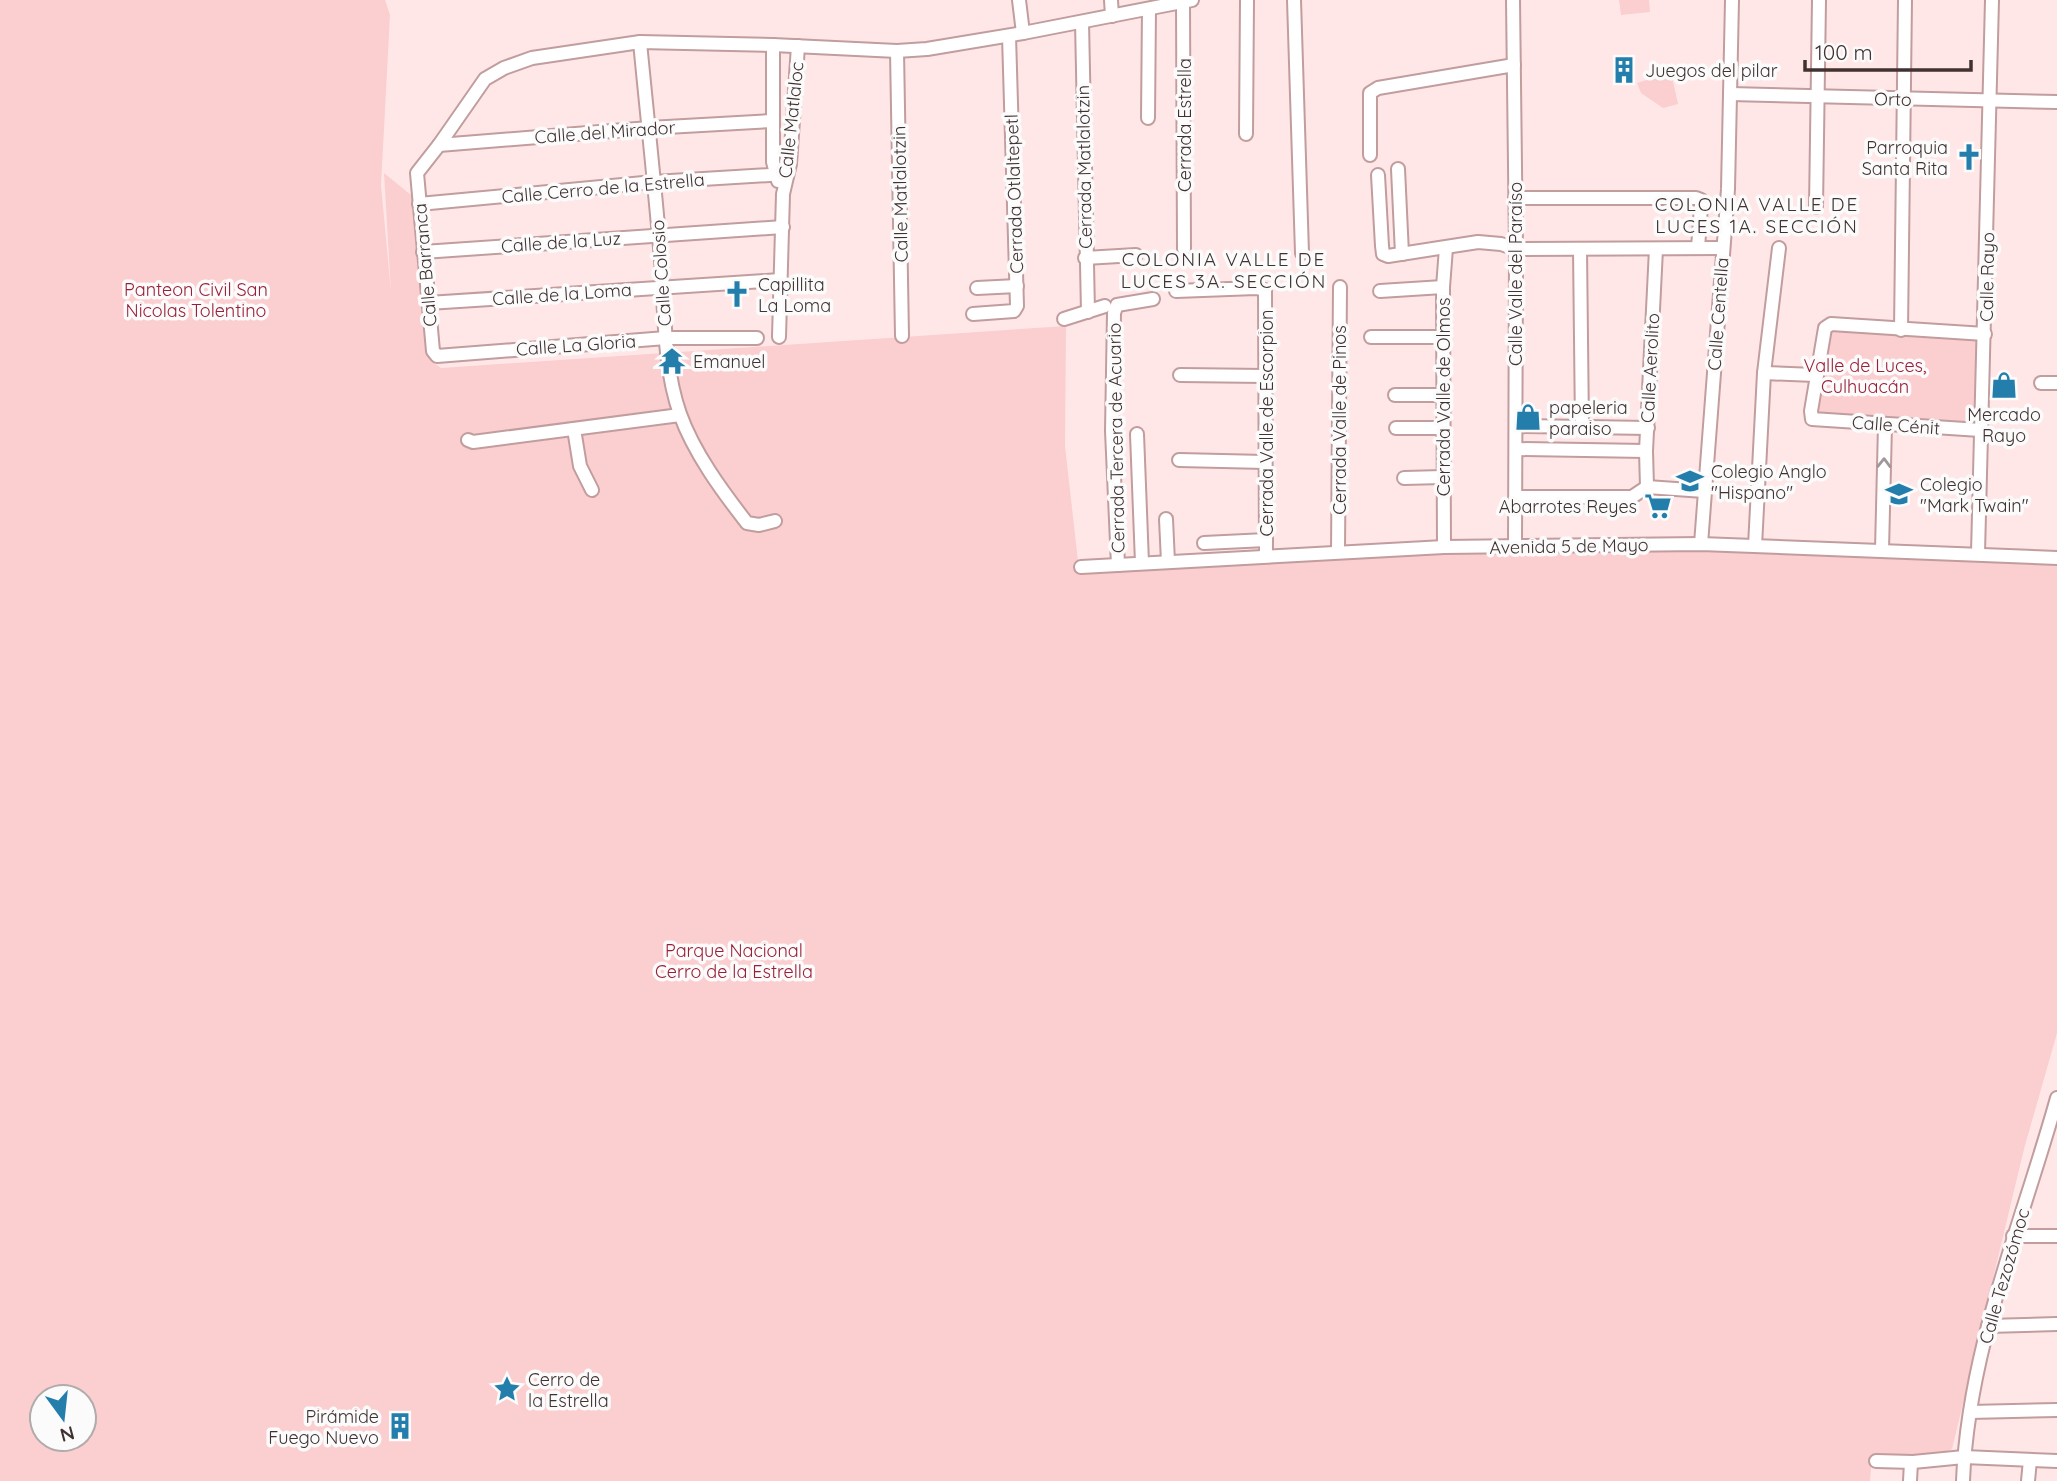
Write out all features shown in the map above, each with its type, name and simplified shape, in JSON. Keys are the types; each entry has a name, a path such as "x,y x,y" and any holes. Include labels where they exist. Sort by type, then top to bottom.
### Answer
{"street":[{"path":"1019,0 1023,33"},
{"path":"1111,0 1112,16"},
{"path":"1246,134 1247,0"},
{"path":"1294,0 1302,253"},
{"name":"Calle Valle del Paraíso","path":"1513,0 1515,547"},
{"name":"Calle Centella","path":"1701,544 1728,189 1732,0"},
{"path":"1816,207 1819,0"},
{"path":"1900,330 1905,0"},
{"name":"Calle Rayo","path":"1978,554 1992,0"},
{"path":"439,145 485,79 504,68 532,58 561,52 640,42 897,51 949,47 1149,9 1169,2 1188,1"},
{"name":"Cerrada Estrella","path":"1184,249 1188,1"},
{"path":"1148,118 1149,9"},
{"name":"Cerrada Matlalotzin","path":"1082,22 1088,312"},
{"name":"Cerrada Otlaltepetl","path":"973,314 1014,311 1017,306 1009,36"},
{"name":"Calle Colosio","path":"640,42 666,338 680,415 714,480 747,523 759,525 775,521"},
{"name":"Calle Matlaloc","path":"773,45 773,162 781,174 782,194 779,337"},
{"name":"Calle Matlaloc","path":"781,174 790,164 798,46"},
{"name":"Calle Matlalotzin","path":"897,51 902,336"},
{"path":"1370,155 1370,93 1378,88 1514,65"},
{"name":"Orto","path":"1730,94 2057,102"},
{"name":"Calle del Mirador","path":"439,145 772,121"},
{"name":"Calle Barranca","path":"437,356 433,351 417,173 439,145"},
{"path":"1398,169 1402,254"},
{"name":"Calle Cerro de la Estrella","path":"419,204 654,182 781,174"},
{"path":"1378,175 1382,254 1388,256 1478,242 1501,244 1516,249 1723,248"},
{"path":"1515,198 1696,198 1701,200 1698,248"},
{"name":"Calle de la Luz","path":"423,251 782,227"},
{"name":"Cerrada Valle de Olmos","path":"1444,547 1442,337 1446,248"},
{"path":"1755,547 1764,373 1779,248"},
{"path":"1580,249 1582,427"},
{"name":"Calle Aerolito","path":"1647,486 1646,451 1656,249"},
{"path":"1085,258 1136,255"},
{"name":"Calle de la Loma","path":"428,303 780,280"},
{"path":"977,288 1017,286"},
{"name":"Cerrada Valle de Pinos","path":"1338,552 1340,287"},
{"path":"1380,291 1443,287"},
{"name":"Cerrada Valle de Escorpion","path":"1176,291 1256,288 1265,290 1266,556"},
{"name":"Cerrada Tercera de Acuario","path":"1118,565 1112,431 1114,313 1117,305 1153,299"},
{"path":"1064,319 1105,306"},
{"path":"1764,373 1815,376 1825,328 1831,324 1985,334"},
{"path":"1371,337 1442,337"},
{"name":"Calle La Gloria","path":"437,356 666,338 757,338"},
{"path":"1180,375 1265,376"},
{"name":"Calle Cénit","path":"1815,376 1812,419 1980,430"},
{"path":"2041,383 2057,383"},
{"path":"1395,395 1443,395"},
{"path":"468,440 472,442 680,415"},
{"path":"1882,550 1885,425"},
{"path":"1516,426 1648,428"},
{"path":"1396,428 1443,428"},
{"path":"574,429 580,466 592,490"},
{"path":"1137,434 1142,563"},
{"path":"1516,449 1646,451"},
{"path":"1180,460 1265,463"},
{"path":"1404,478 1443,477"},
{"path":"1516,498 1632,497 1647,486 1704,491"},
{"path":"1166,519 1168,562"},
{"path":"1204,543 1266,540"},
{"name":"Avenida 5 de Mayo","path":"1081,567 1444,547 1701,544 2057,558"},
{"name":"Calle Tezozómoc","path":"1963,1481 1964,1437 1988,1326 2012,1236 2043,1150 2057,1098"},
{"path":"2043,1150 2057,1150"},
{"path":"2012,1236 2057,1236"},
{"path":"1988,1326 2057,1324"},
{"path":"1970,1412 2057,1410"},
{"path":"1876,1461 1911,1462 1964,1457 2057,1461"},
{"path":"2028,1481 2030,1460"},
{"path":"1910,1481 1911,1462"}],"green space":[{"name":"Parque Nacional Cerro de la Estrella","path":"0,0 385,0 390,15 381,185 391,292 384,173 416,199 426,348 430,360 441,368 1066,326 1065,446 1079,570 1267,559 1340,559 1516,550 1702,545 2057,563 2057,1033 2024,1149 1952,1449 1934,1457 1872,1457 1870,1481 0,1481"},
{"path":"1619,0 1649,0 1650,12 1621,15"},
{"path":"1671,72 1678,104 1663,108 1641,93 1637,83"},
{"name":"Valle de Luces, Culhuacán","path":"1828,330 1981,339 1978,424 1815,417"}],"place":[{"name":"Juegos del pilar","path":"1624,70"},
{"name":"Parroquia Santa Rita","path":"1969,157"},
{"name":"Capillita La Loma","path":"737,294"},
{"name":"Emanuel","path":"672,361"},
{"name":"Mercado Rayo","path":"2004,385"},
{"name":"papeleria paraiso","path":"1528,417"},
{"name":"Colegio Anglo \"Hispano\"","path":"1690,481"},
{"name":"Colegio \"Mark Twain\"","path":"1899,494"},
{"name":"Abarrotes Reyes","path":"1658,506"},
{"name":"Cerro de la Estrella","path":"507,1389"},
{"name":"Pirámide Fuego Nuevo","path":"400,1426"}],"district":[{"name":"COLONIA VALLE DE LUCES 1A. SECCIÓN","path":"1757,215"},
{"name":"COLONIA VALLE DE LUCES 3A. SECCIÓN","path":"1224,270"}],"park label":[{"name":"Panteon Civil San Nicolas Tolentino","path":"196,299"}]}
